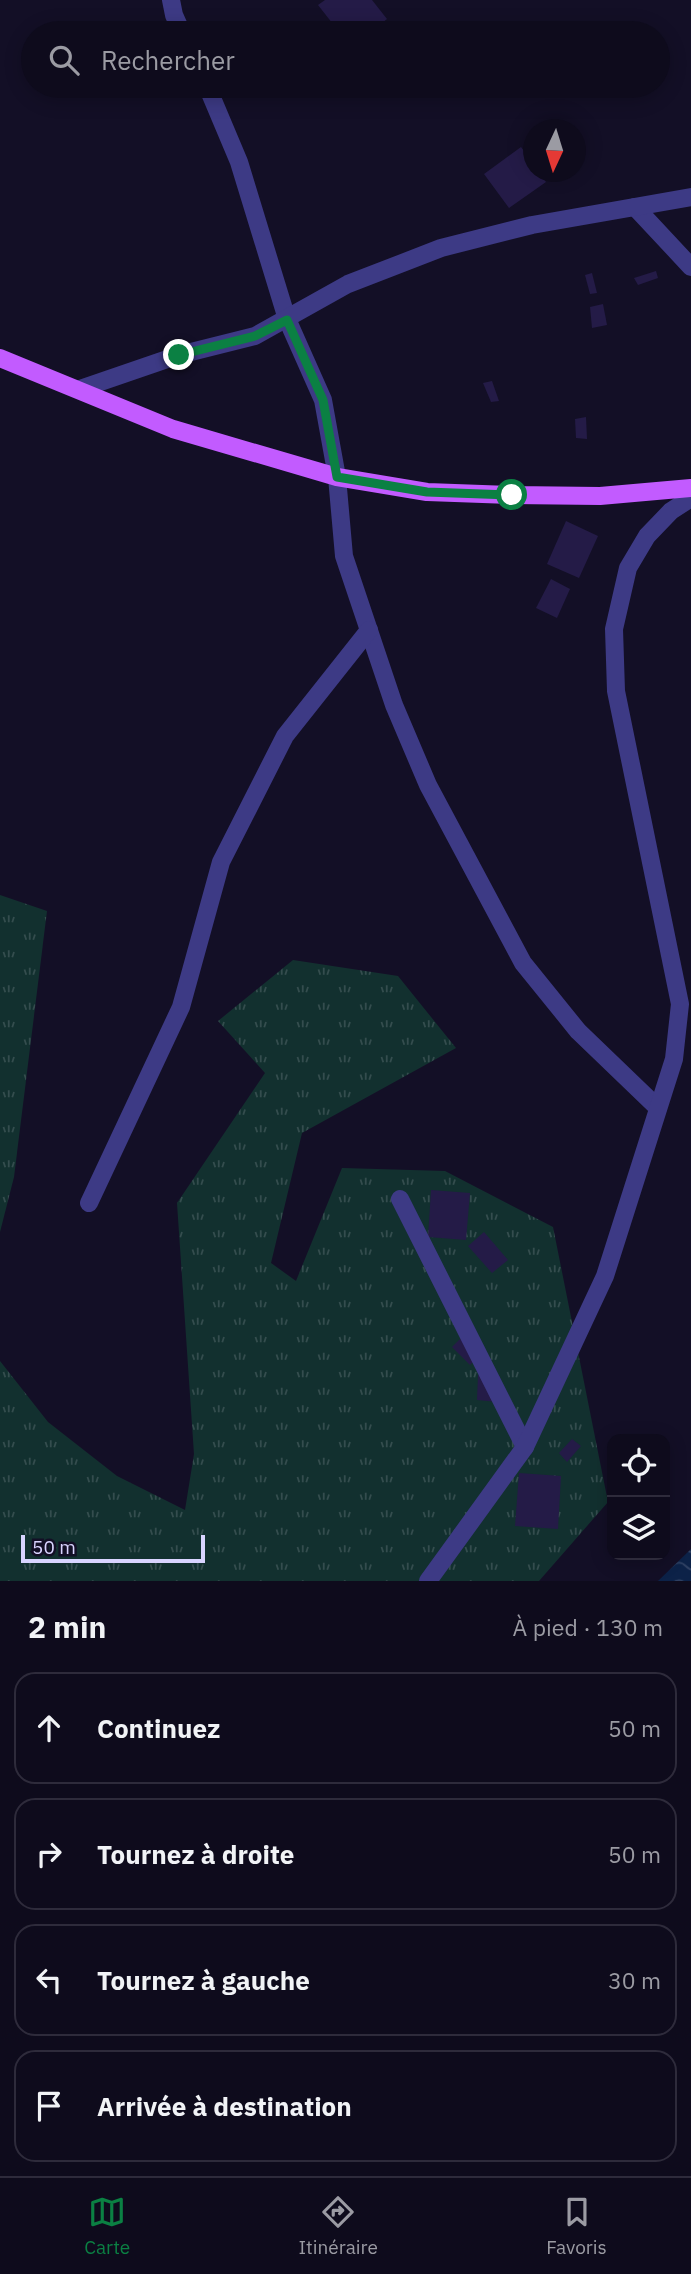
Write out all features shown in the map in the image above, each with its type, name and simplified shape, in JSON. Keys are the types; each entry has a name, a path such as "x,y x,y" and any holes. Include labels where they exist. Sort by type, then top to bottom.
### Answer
{"main road":[{"path":"0,358 173,429 337,477 427,492 512,495 600,496 691,488"}],"street":[{"path":"171,0 177,21"},
{"path":"212,98 239,162 287,320 323,400 337,477 344,556 394,705 428,785 523,963 578,1031 658,1108"},
{"path":"80,389 179,355 255,336 348,284 441,248 532,225 691,197"},
{"path":"635,207 691,267"},
{"path":"428,1581 525,1447 605,1276 674,1059 680,1004 616,691 614,629 628,568 647,536 671,511 691,498"},
{"path":"89,1203 181,1007 222,862 285,736 369,630"},
{"path":"400,1199 525,1447"}],"green space":[{"path":"0,895 47,911 14,1177 0,1232"},
{"path":"293,960 398,976 456,1048 302,1133 271,1263 296,1281 342,1168 445,1171 553,1227 607,1503 539,1581 0,1581 0,1361 48,1422 117,1476 185,1510 194,1454 177,1203 265,1073 218,1021"}],"water":[{"path":"691,1549 691,1581 658,1581"}],"building":[{"path":"325,0 372,0 387,19 331,21 318,5"},
{"path":"521,147 523,182 546,182 509,208 484,174"},
{"path":"656,271 658,278 638,285 634,278"},
{"path":"592,273 597,293 590,294 585,275"},
{"path":"603,304 607,325 592,328 590,307"},
{"path":"492,381 499,401 491,402 483,383"},
{"path":"586,417 587,439 576,438 575,419"},
{"path":"566,521 598,536 579,578 547,564"},
{"path":"551,579 570,589 557,618 536,608"},
{"path":"431,1190 470,1193 466,1240 428,1237"},
{"path":"484,1232 508,1260 492,1273 468,1246"},
{"path":"466,1333 484,1351 470,1365 452,1347"},
{"path":"478,1375 500,1376 498,1402 477,1400"},
{"path":"572,1439 581,1446 567,1462 559,1453"},
{"path":"519,1473 561,1476 558,1529 515,1526"}],"route":[{"path":"179,355 255,336 287,320 323,400 337,477 427,492 512,495"}]}
